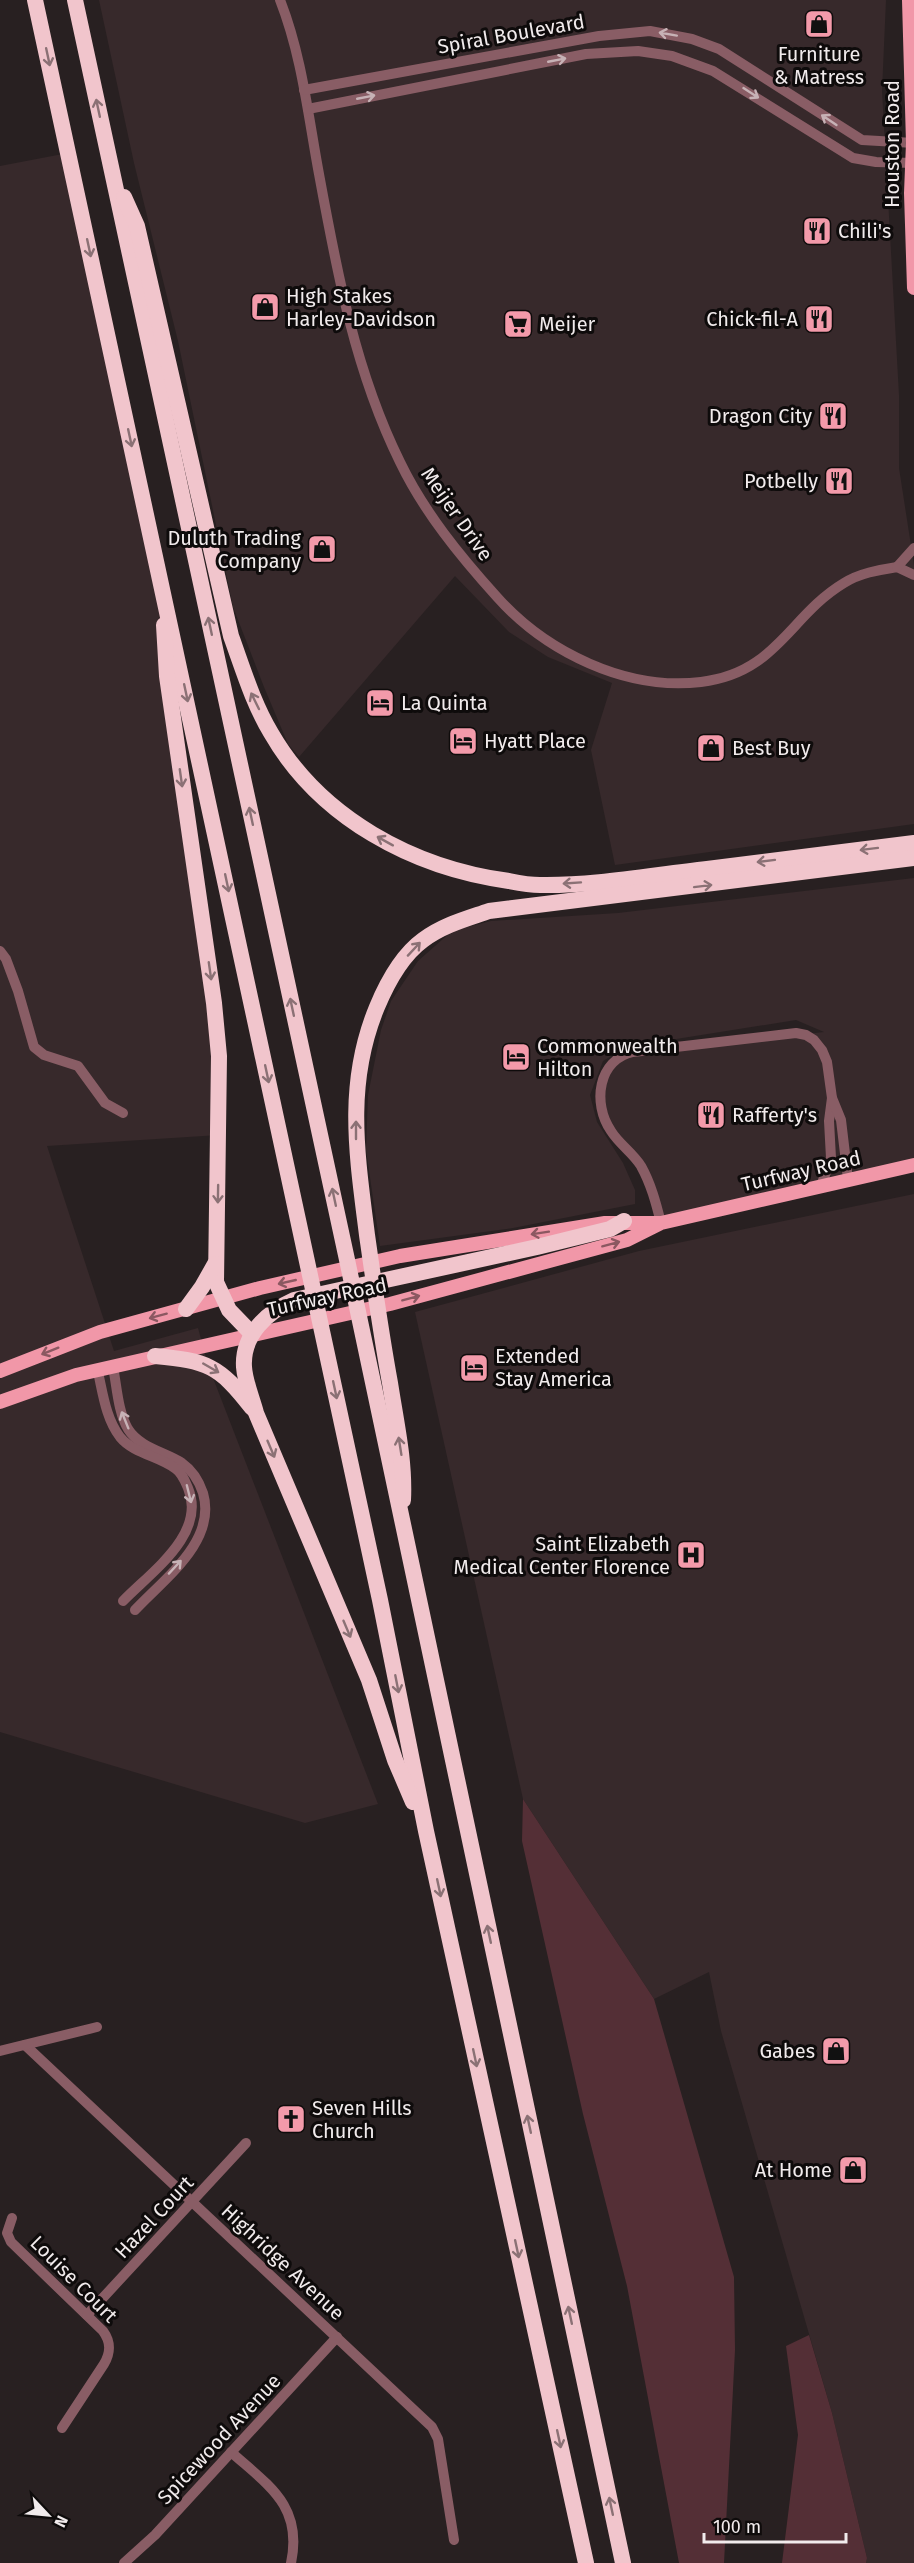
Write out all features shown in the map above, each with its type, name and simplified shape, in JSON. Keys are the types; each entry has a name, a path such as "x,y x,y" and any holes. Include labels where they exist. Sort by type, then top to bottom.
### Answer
{"highway":[{"path":"35,0 378,1588 426,1831 586,2563"},
{"path":"75,0 361,1323 623,2563"},
{"path":"110,166 137,226 231,636 249,688 270,732 293,765 332,806 367,831 405,852 445,868 488,878 539,885 618,880 914,843"},
{"path":"165,594 164,649 167,675 214,1003 219,1056 216,1282 222,1299 237,1320 252,1334"},
{"path":"402,1525 405,1474 379,1321 356,1150 356,1092 371,1021 384,989 399,965 422,940 452,923 489,911 914,858"},
{"path":"426,1831 395,1760 369,1680 256,1413 244,1367 246,1345 252,1334 277,1308 294,1300 537,1247 610,1229 624,1221"},
{"path":"186,1309 217,1260"},
{"path":"155,1356 185,1359 208,1365 239,1391 256,1413"}],"main road":[{"name":"Houston Road","path":"909,0 914,288"},
{"name":"Turfway Road","path":"0,1402 76,1375 98,1372 155,1356 390,1304 627,1240 661,1223 914,1166"},
{"name":"Turfway Road","path":"0,1371 100,1332 222,1299 400,1256 624,1221 661,1223"}],"street":[{"name":"Meijer Drive","path":"280,0 295,43 347,315 358,360 382,422 400,464 444,534 483,582 527,626 563,650 615,673 662,682 704,682 734,673 761,659 781,643 830,592 844,582 868,572 897,567"},
{"name":"Spiral Boulevard","path":"304,90 599,36 650,32 692,39 719,49 853,136 878,142 913,143"},
{"name":"Spiral Boulevard","path":"308,109 586,54 638,51 672,56 713,71 853,158 876,162 913,163"},
{"path":"914,548 897,567 914,575"},
{"path":"0,951 6,959 18,991 34,1047 44,1055 78,1066 105,1102 123,1113"},
{"path":"661,1223 649,1180 639,1163 609,1129 603,1115 600,1092 602,1080 606,1069 621,1055 796,1033 806,1035 822,1050 827,1062 832,1098 841,1120 849,1179"},
{"path":"821,1186 831,1158 829,1121 832,1098"},
{"path":"113,1367 123,1417 128,1428 141,1442 188,1467 202,1489 206,1504 206,1520 193,1548 135,1610"},
{"path":"98,1372 106,1408 121,1438 136,1450 168,1463 179,1471 191,1494 188,1529 180,1543 123,1601"},
{"path":"0,2051 97,2027"},
{"name":"Highridge Avenue","path":"25,2044 436,2433 454,2540"},
{"name":"Hazel Court","path":"87,2315 246,2143"},
{"name":"Louise Court","path":"12,2218 7,2232 11,2242 108,2337 110,2350 104,2364 62,2428"},
{"name":"Spicewood Avenue","path":"124,2563 155,2535 337,2337"},
{"path":"231,2452 270,2486 287,2509 294,2535 291,2563"}],"shaded area":[{"path":"99,0 886,0 882,91 899,395 899,468 914,565 914,824 615,865 591,750 612,683 548,657 509,632 455,576 299,757 288,744 233,607 178,341 134,163"},
{"path":"68,153 165,594 214,1003 219,1135 47,1146 114,1351 198,1328 208,1365 378,1804 305,1823 0,1732 0,166"},
{"path":"914,878 914,1165 661,1223 649,1180 618,1141 600,1092 621,1055 824,1032 796,1020 626,1047 603,1061 590,1095 597,1122 623,1163 635,1190 635,1204 513,1228 380,1246 366,1150 368,1095 381,1030 391,1001 418,961 452,931 491,921 618,913"},
{"name":"Saint Elizabeth Medical Center Florence","path":"914,1194 914,2563 866,2563 867,2558 832,2413 721,2031 709,1972 654,1999 523,1799 415,1312 639,1251"},
{"path":"523,1799 654,1999 734,2277 735,2350 724,2563 679,2563 627,2286 583,2114 522,1841"},
{"path":"809,2335 832,2413 867,2558 866,2563 782,2563 798,2435 786,2346"}],"place":[{"name":"Furniture & Matress","path":"819,24"},
{"name":"Chili's","path":"817,231"},
{"name":"High Stakes Harley-Davidson","path":"265,307"},
{"name":"Chick-fil-A","path":"819,319"},
{"name":"Meijer","path":"518,324"},
{"name":"Dragon City","path":"833,416"},
{"name":"Potbelly","path":"839,481"},
{"name":"Duluth Trading Company","path":"322,549"},
{"name":"La Quinta","path":"380,703"},
{"name":"Hyatt Place","path":"463,741"},
{"name":"Best Buy","path":"711,748"},
{"name":"Commonwealth Hilton","path":"516,1057"},
{"name":"Rafferty's","path":"711,1115"},
{"name":"Extended Stay America","path":"474,1368"},
{"name":"Saint Elizabeth Medical Center Florence","path":"691,1555"},
{"name":"Gabes","path":"836,2051"},
{"name":"Seven Hills Church","path":"291,2119"},
{"name":"At Home","path":"853,2170"}]}
